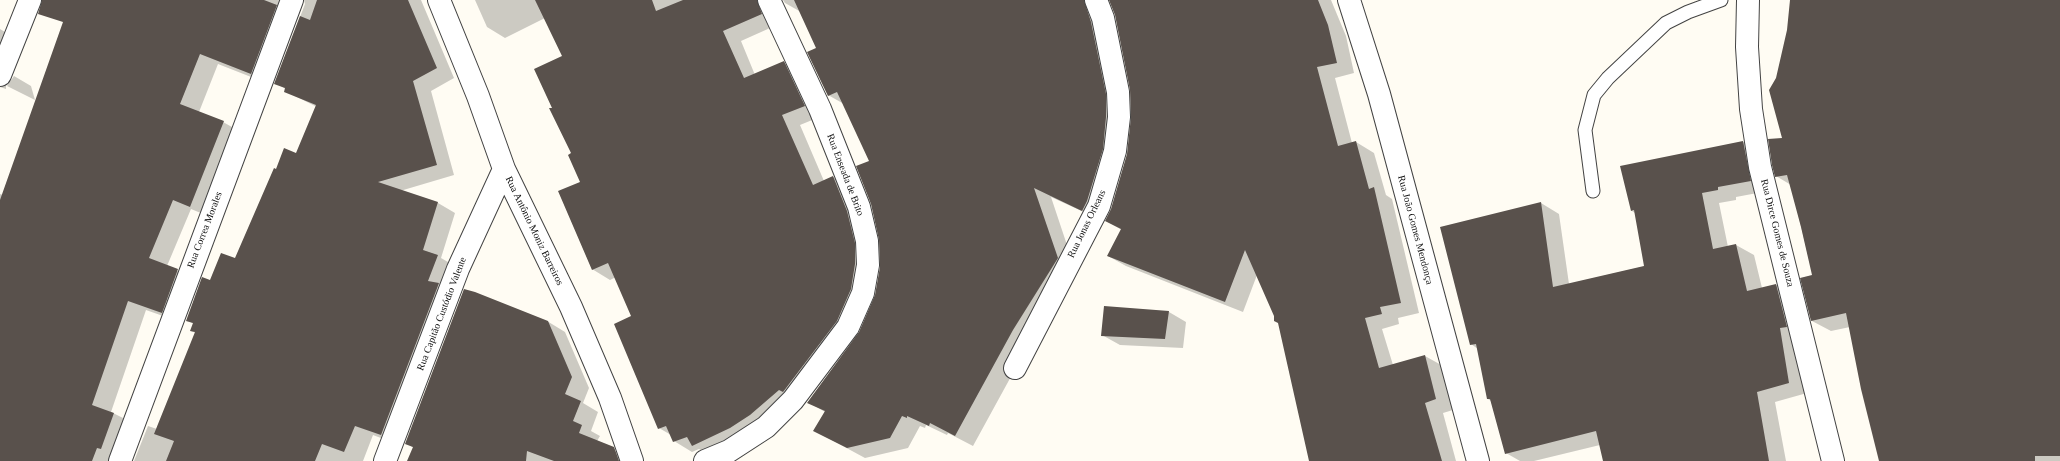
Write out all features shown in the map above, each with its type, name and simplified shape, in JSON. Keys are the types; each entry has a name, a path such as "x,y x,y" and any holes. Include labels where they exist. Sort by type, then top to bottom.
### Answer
{"street":[{"path":"0,74 30,0"},
{"name":"Rua Correa Morales","path":"120,461 292,0"},
{"name":"Rua Antônio Moniz Barreiros","path":"439,0 478,96 504,169 571,307 610,398 632,461"},
{"name":"Rua Enseada de Brito","path":"705,461 728,451 766,427 793,400 848,326 862,293 868,265 867,241 859,207 817,102 769,0"},
{"name":"Rua Jonas Orleans","path":"1015,368 1099,206 1115,152 1119,117 1118,92 1103,18 1096,0"},
{"name":"Rua João Gomes Mendonça","path":"1349,0 1379,94 1478,461"},
{"name":"Rua Dirce Gomes de Souza","path":"1748,0 1748,47 1751,109 1760,167 1833,461"},
{"name":"Rua Capitão Custódio Valente","path":"384,461 458,269 504,169"}],"lane":[{"path":"1593,191 1585,130 1594,95 1608,78 1666,23 1688,12 1721,0"}],"building":[{"path":"42,0 264,0 277,5 251,74 200,54 180,104 224,121 190,207 173,200 149,258 178,269 162,313 128,301 92,405 114,413 101,449 97,448 92,461 0,461 0,200 63,22 38,14"},
{"path":"317,0 408,0 437,68 413,81 437,165 378,182 438,202 423,250 438,255 428,281 439,283 381,435 355,426 344,452 322,444 315,461 166,461 174,441 154,434 195,332 190,331 193,323 186,321 202,277 210,280 221,253 235,258 274,168 276,169 284,148 296,153 316,105 284,92 285,88 274,84 300,16 310,20"},
{"path":"535,0 652,0 656,11 683,0 757,0 762,14 723,31 744,78 784,61 805,106 782,115 813,185 833,176 847,211 855,243 855,264 851,289 837,321 783,392 779,390 750,415 730,428 692,446 687,437 673,442 666,426 658,429 614,324 631,316 608,263 592,270 558,191 580,182 568,155 571,153 549,108 552,108 534,69 562,56"},
{"path":"794,0 1084,0 1091,22 1106,94 1106,117 1103,149 1087,201 1082,211 1034,188 1058,258 1013,330 955,436 930,423 929,426 907,416 907,418 902,416 890,438 847,448 813,431 825,411 807,403 859,332 875,295 880,267 879,240 871,204 856,166 869,161 837,92 828,96 807,52 816,48"},
{"path":"1109,0 1318,0 1328,25 1337,63 1317,67 1338,146 1356,141 1369,189 1374,187 1401,303 1380,307 1382,314 1365,318 1379,368 1425,355 1436,399 1425,403 1442,461 1309,461 1278,323 1274,321 1274,316 1245,250 1225,302 1107,256 1121,229 1105,221 1111,209 1127,154 1131,117 1130,90 1115,15"},
{"path":"1790,0 2060,0 2060,456 2035,456 2035,461 1879,461 1861,389 1846,313 1811,321 1800,278 1812,275 1801,227 1787,175 1775,177 1772,165 1768,139 1782,138 1769,90 1776,78 1787,30"},
{"path":"1743,141 1751,181 1718,187 1718,190 1702,193 1713,249 1736,244 1747,291 1776,284 1787,327 1780,328 1789,383 1757,392 1769,461 1603,461 1596,431 1505,454 1490,399 1487,399 1476,344 1470,345 1440,227 1541,202 1553,287 1644,266 1634,210 1631,211 1620,166"},
{"path":"464,289 548,321 572,377 565,394 581,401 573,421 582,425 579,433 614,447 619,461 554,461 527,451 526,461 407,461 413,447 405,444"},
{"path":"1104,306 1169,311 1165,339 1101,336"}]}
